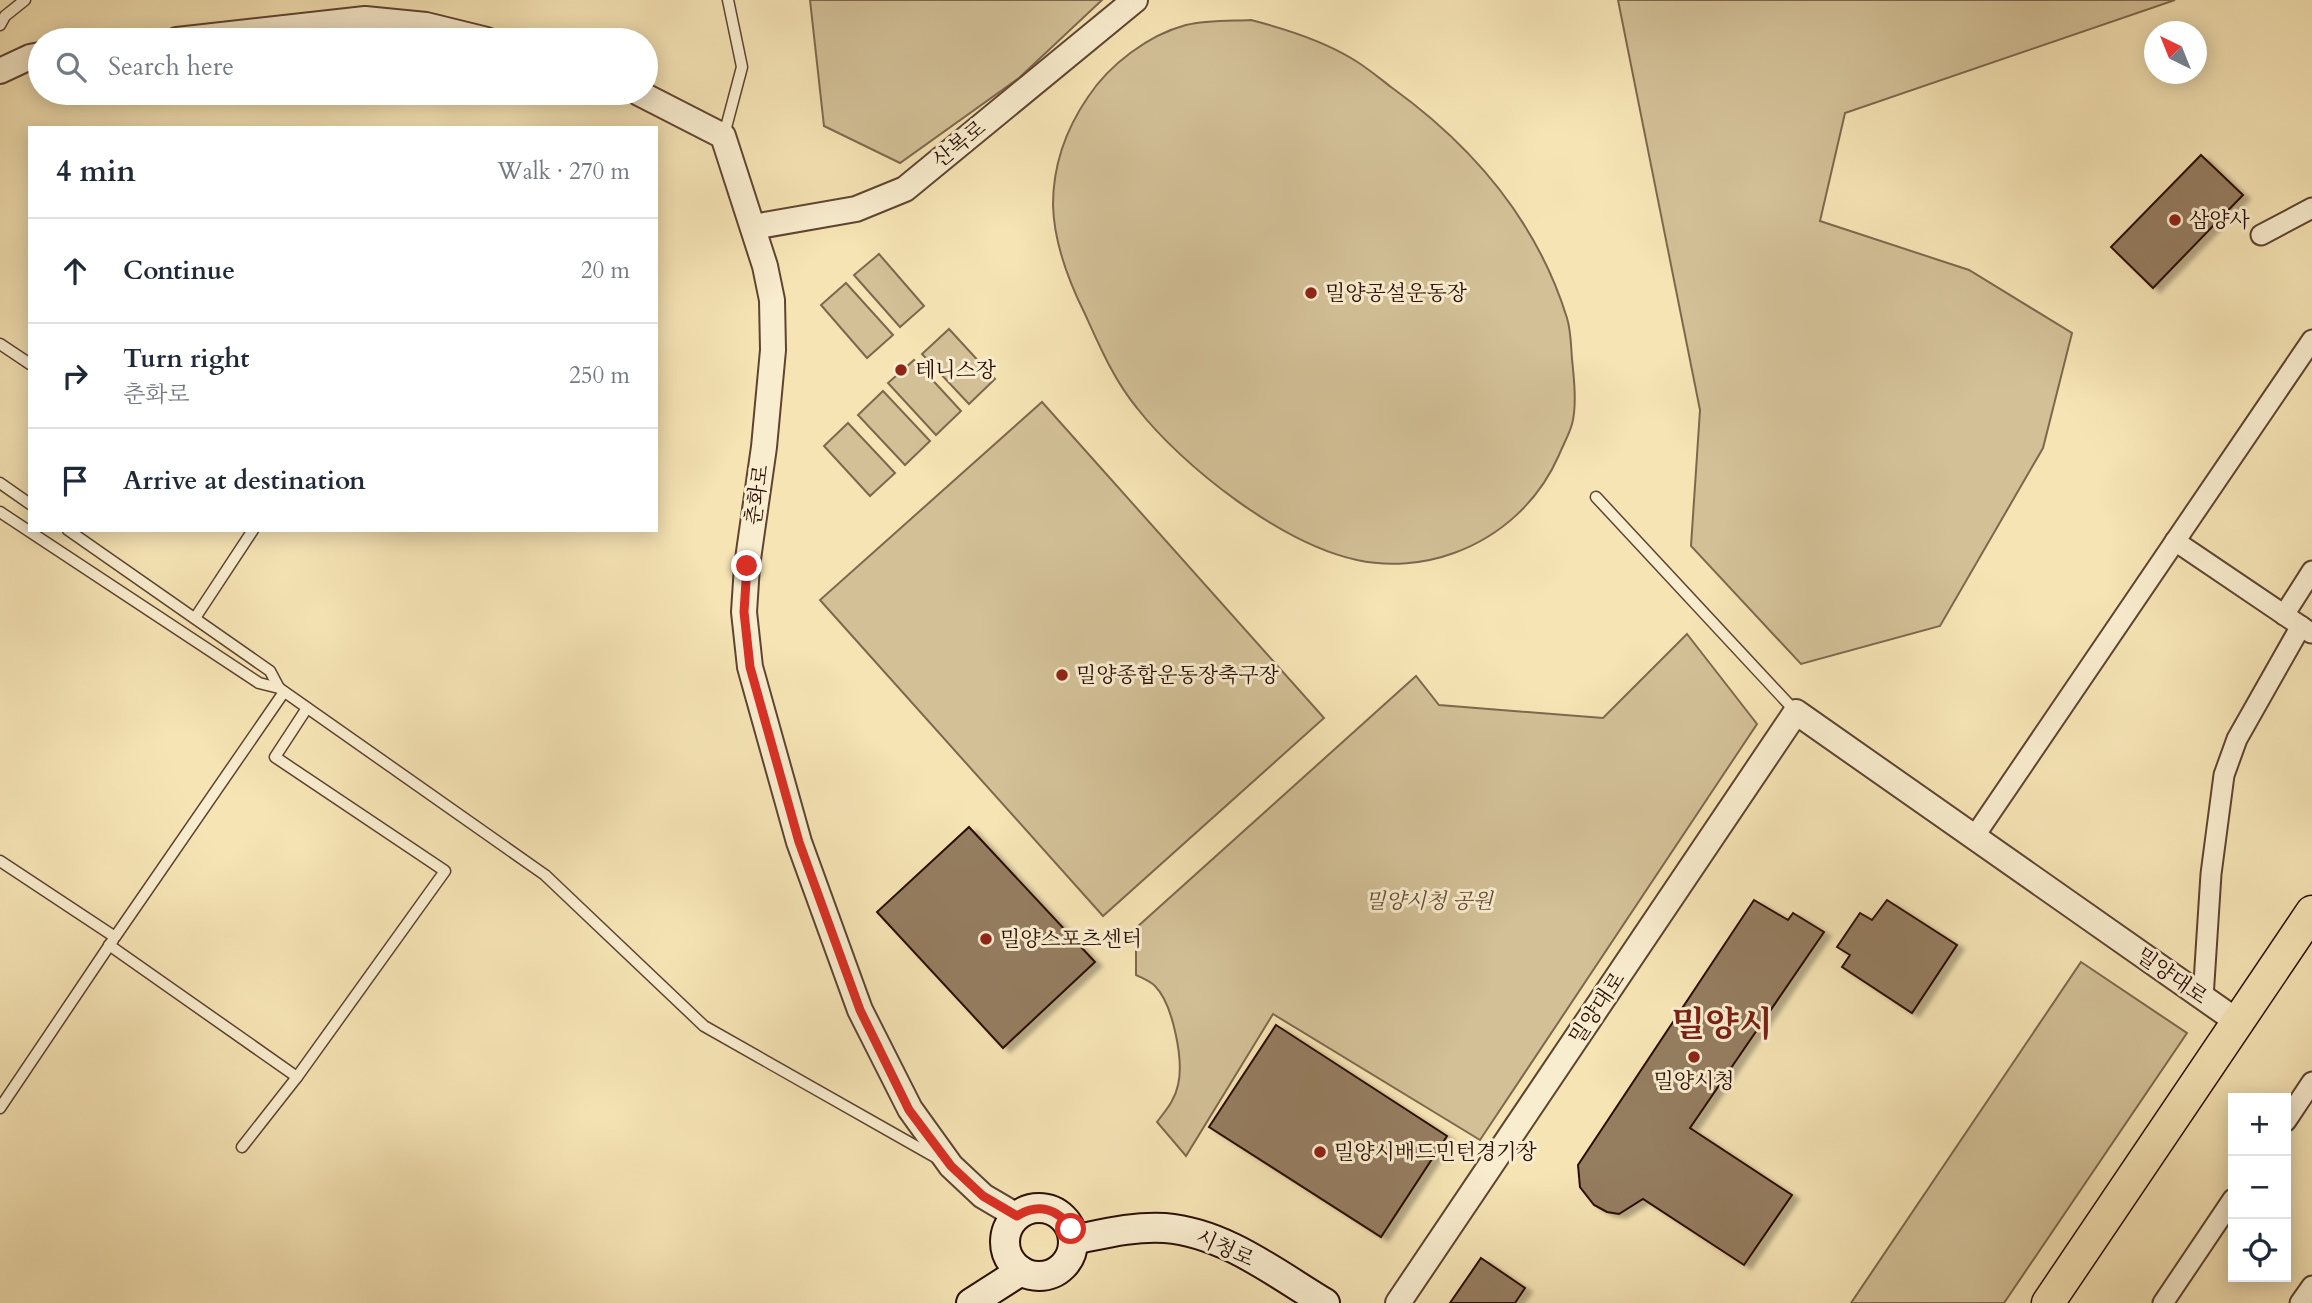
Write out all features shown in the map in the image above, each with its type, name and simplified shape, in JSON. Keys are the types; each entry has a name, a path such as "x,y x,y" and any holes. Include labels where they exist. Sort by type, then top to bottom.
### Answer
{"main road":[{"path":"2048,1303 2312,912"},
{"path":"1047,1209 1065,1220 1073,1240 1068,1260 1052,1274 1041,1277 1021,1271 1013,1265 1004,1245 1006,1234 1017,1216 1026,1210 1047,1209"},
{"name":"시청로","path":"1073,1240 1130,1230 1162,1228 1192,1232 1229,1245 1325,1303"},
{"path":"971,1303 1021,1271"}],"street":[{"name":"산복로","path":"754,227 856,209 905,189 1135,0"},
{"path":"284,28 365,19 437,28"},
{"path":"0,71 28,58"},
{"path":"658,103 723,136"},
{"name":"춘화로","path":"723,136 754,227 772,300 773,350 744,612 750,667 799,842 860,1010 909,1110 951,1166 983,1196 1017,1216"},
{"path":"2261,235 2312,208"},
{"path":"1974,837 2312,340"},
{"path":"2175,541 2306,630 2237,739 2224,775 2211,874 2203,998"},
{"path":"2284,615 2312,572"},
{"name":"밀양대로","path":"1398,1303 1796,712 2238,1022"},
{"path":"2291,1114 2312,1082"},
{"path":"2163,1303 2228,1206"},
{"path":"2300,1303 2312,1286"}],"lane":[{"path":"0,25 5,16 24,0"},
{"path":"723,136 742,67 729,0"},
{"path":"0,344 28,363"},
{"path":"0,483 28,503"},
{"name":"밀양대로","path":"1595,497 1796,712"},
{"path":"0,512 28,530"},
{"path":"30,532 259,683 282,690 545,875 704,1026 951,1166"},
{"path":"71,532 270,671 282,690"},
{"path":"195,618 252,532"},
{"path":"0,1108 282,690"},
{"path":"242,1147 446,871 275,757 307,708"},
{"path":"0,861 296,1077"}],"green space":[{"path":"810,0 1102,0 1019,78 900,163 824,126"},
{"path":"1618,0 2175,0 1845,113 1820,221 1969,270 2072,333 2043,448 1940,626 1801,664 1691,546 1700,410"},
{"path":"1251,20 1303,36 1356,61 1449,134 1475,160 1520,218 1554,283 1571,338 1575,401 1569,432 1551,472 1517,515 1487,537 1454,553 1431,560 1406,563 1357,560 1297,538 1236,500 1180,454 1129,397 1102,351 1068,275 1054,219 1055,176 1062,148 1088,97 1118,63 1158,36 1194,23"},
{"path":"879,254 924,306 900,327 854,275"},
{"path":"846,283 893,335 867,358 821,305"},
{"path":"949,329 995,379 969,404 922,354"},
{"path":"914,360 961,411 936,435 888,383"},
{"path":"883,391 930,441 905,465 858,415"},
{"path":"1042,402 1324,718 1103,916 820,600"},
{"path":"848,423 895,473 870,496 824,446"},
{"name":"밀양시청 공원","path":"1687,634 1757,724 1480,1140 1273,1014 1186,1156 1157,1122 1177,1090 1178,1048 1172,1019 1161,994 1153,984 1136,975 1136,928 1416,676 1439,705 1603,718"},
{"path":"2081,962 2187,1033 2004,1303 1851,1303"}],"building":[{"path":"2201,155 2243,195 2153,288 2111,247"},
{"path":"969,827 1095,962 1003,1048 877,912"},
{"name":"밀양시청","path":"1754,900 1788,920 1793,913 1824,932 1690,1128 1792,1195 1744,1265 1643,1199 1619,1214 1607,1212 1594,1205 1580,1187 1578,1165"},
{"path":"1887,900 1957,945 1912,1013 1842,967 1850,955 1837,947 1860,913 1872,920"},
{"path":"1276,1025 1447,1136 1381,1237 1209,1127"},
{"path":"1481,1258 1525,1288 1515,1303 1450,1303"}],"place":[{"name":"삼양사","path":"2175,220"},
{"name":"밀양공설운동장","path":"1311,293"},
{"name":"테니스장","path":"901,370"},
{"name":"밀양종합운동장축구장","path":"1062,675"},
{"name":"밀양스포츠센터","path":"986,939"},
{"name":"밀양시청","path":"1694,1057"},
{"name":"밀양시배드민턴경기장","path":"1320,1152"}],"district":[{"name":"밀양시","path":"1722,1024"}],"route":[{"path":"747,566 744,612 750,667 799,842 860,1010 909,1110 951,1166 983,1196 1017,1216 1026,1210 1047,1209 1057,1213 1071,1229"}]}
